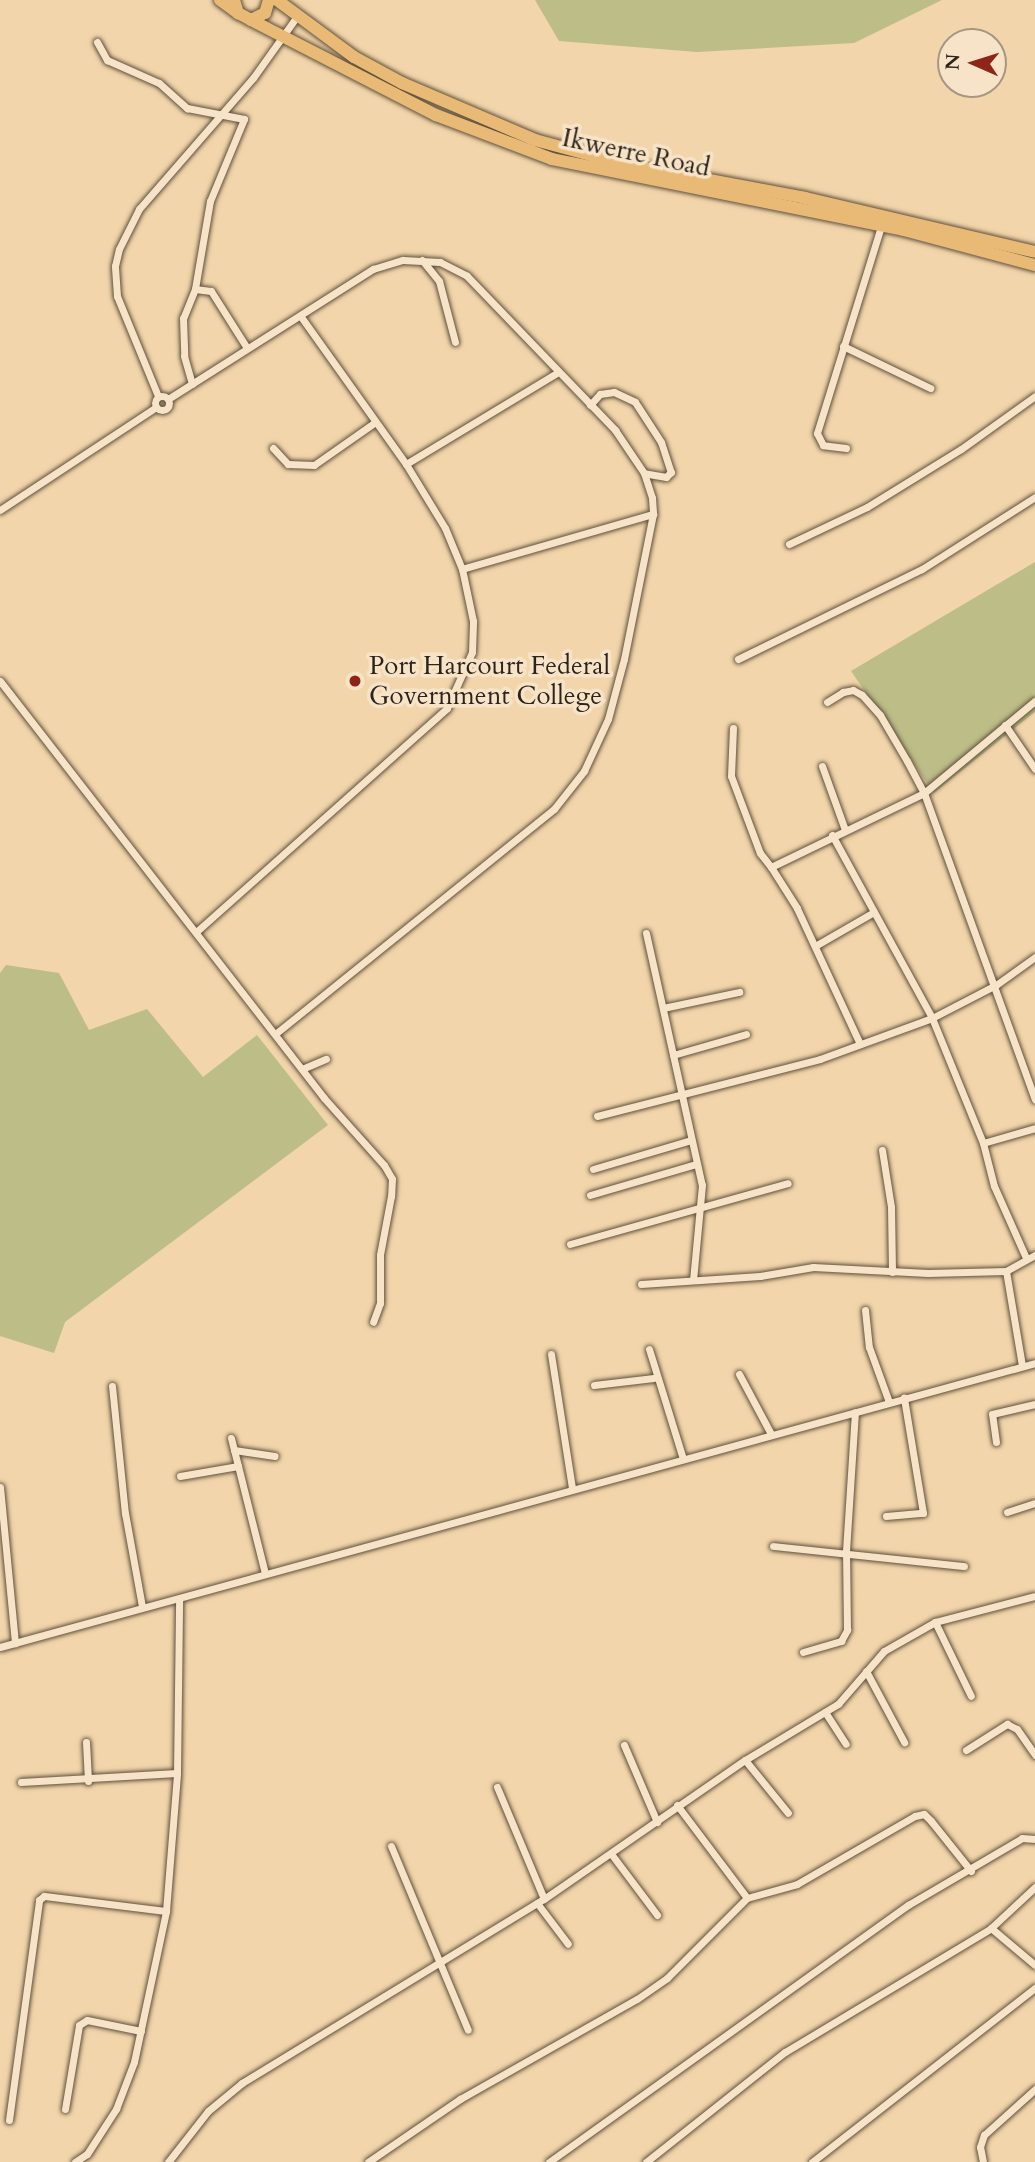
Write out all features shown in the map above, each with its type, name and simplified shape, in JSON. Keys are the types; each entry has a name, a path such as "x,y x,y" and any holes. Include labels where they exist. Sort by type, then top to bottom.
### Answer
{"main road":[{"path":"220,0 236,6"},
{"path":"251,20 265,13 269,0"},
{"name":"Ikwerre Road","path":"277,0 354,57 402,83 535,140 624,164 805,198 1035,252"},
{"name":"Ikwerre Road","path":"236,6 251,20 445,118 552,159 881,226 1035,265"}],"street":[{"path":"156,407 158,396 117,296 117,257 139,209 224,112 299,15"},
{"path":"97,42 107,60 159,83 187,108 224,112 244,120 210,201 195,289 183,318 184,356 192,384"},
{"path":"846,448 823,445 817,433 881,226"},
{"path":"422,259 439,281 455,342"},
{"path":"0,510 156,407 166,409 168,399 373,269 422,259 440,262 467,276 629,446 644,473 653,514 608,719 596,749 565,798 276,1033"},
{"path":"195,289 211,291 247,348"},
{"path":"196,932 447,708 472,652 473,621 462,569 445,528 406,464 374,424 301,317"},
{"path":"843,346 930,388"},
{"path":"406,464 557,373"},
{"path":"590,405 600,394 614,392 635,402 661,442 671,472 666,477 644,473"},
{"path":"158,396 168,399"},
{"path":"789,544 867,507 961,449 1035,396"},
{"path":"273,448 288,464 314,465 374,424"},
{"path":"738,659 922,569 1035,497"},
{"path":"462,569 653,514"},
{"path":"0,681 302,1069 392,1179 380,1255 382,1287 373,1322"},
{"path":"827,702 843,692 853,690 862,695 880,715 924,793 943,854 996,985 1018,1062 1035,1100"},
{"path":"771,867 832,835 924,793 1035,701"},
{"path":"1005,725 1035,769"},
{"path":"733,728 731,776 760,853 771,867 815,946 860,1044"},
{"path":"822,766 845,830"},
{"path":"832,835 932,1018 984,1143 994,1186 1027,1258"},
{"path":"815,946 874,912"},
{"path":"646,933 696,1164 702,1206 693,1244 693,1280"},
{"path":"597,1116 681,1097 860,1044 932,1018 996,985 1035,957"},
{"path":"663,1008 739,992"},
{"path":"673,1055 746,1034"},
{"path":"302,1069 326,1059"},
{"path":"984,1143 1035,1128"},
{"path":"593,1169 691,1140"},
{"path":"882,1150 891,1206 892,1272"},
{"path":"590,1195 696,1164"},
{"path":"570,1244 788,1183"},
{"path":"641,1284 813,1267 892,1272 1006,1271 1035,1255"},
{"path":"1006,1271 1023,1366"},
{"path":"865,1310 869,1347 889,1402"},
{"path":"649,1349 654,1378 683,1459"},
{"path":"551,1354 572,1488"},
{"path":"0,1647 1035,1363"},
{"path":"739,1374 771,1434"},
{"path":"594,1385 654,1378"},
{"path":"112,1386 125,1514 142,1607"},
{"path":"886,1516 923,1513 904,1398"},
{"path":"996,1442 992,1415 1035,1404"},
{"path":"803,1652 845,1637 846,1550 855,1412"},
{"path":"231,1438 265,1573"},
{"path":"234,1450 275,1457"},
{"path":"180,1476 238,1466"},
{"path":"0,1487 15,1643"},
{"path":"1007,1512 1035,1503"},
{"path":"773,1546 846,1550 964,1566"},
{"path":"168,2162 208,2112 243,2083 541,1901 612,1855 677,1805 838,1704 884,1651 934,1622 1035,1595"},
{"path":"75,2162 87,2154 116,2109 141,2031 166,1911 177,1773 179,1599"},
{"path":"934,1622 971,1696"},
{"path":"866,1671 904,1742"},
{"path":"825,1712 846,1744"},
{"path":"966,1750 1007,1724 1017,1730 1035,1755"},
{"path":"86,1742 88,1781"},
{"path":"624,1745 657,1822"},
{"path":"745,1760 788,1813"},
{"path":"21,1782 88,1781 177,1773"},
{"path":"497,1787 541,1901 568,1944"},
{"path":"677,1805 747,1898"},
{"path":"368,2162 460,2099 637,2000 667,1978 747,1898 797,1884 924,1814 971,1871"},
{"path":"549,2162 908,1905 971,1871 1022,1838 1035,1839"},
{"path":"391,1846 468,2030"},
{"path":"612,1855 657,1915"},
{"path":"646,2162 785,2052 990,1928 1035,1887"},
{"path":"9,2120 39,1900 44,1896 166,1911"},
{"path":"990,1928 1035,1965"},
{"path":"812,2162 1035,1988"},
{"path":"65,2109 82,2022 141,2031"},
{"path":"983,2162 980,2147 984,2135 1035,2089"}],"green space":[{"path":"535,0 942,0 854,43 697,52 559,41"},
{"path":"1035,562 1035,712 934,793 851,671"},
{"path":"6,965 59,973 89,1030 147,1009 203,1077 257,1035 328,1125 65,1322 54,1353 0,1336 0,973"}],"place":[{"name":"Port Harcourt Federal Government College","path":"355,681"}]}
